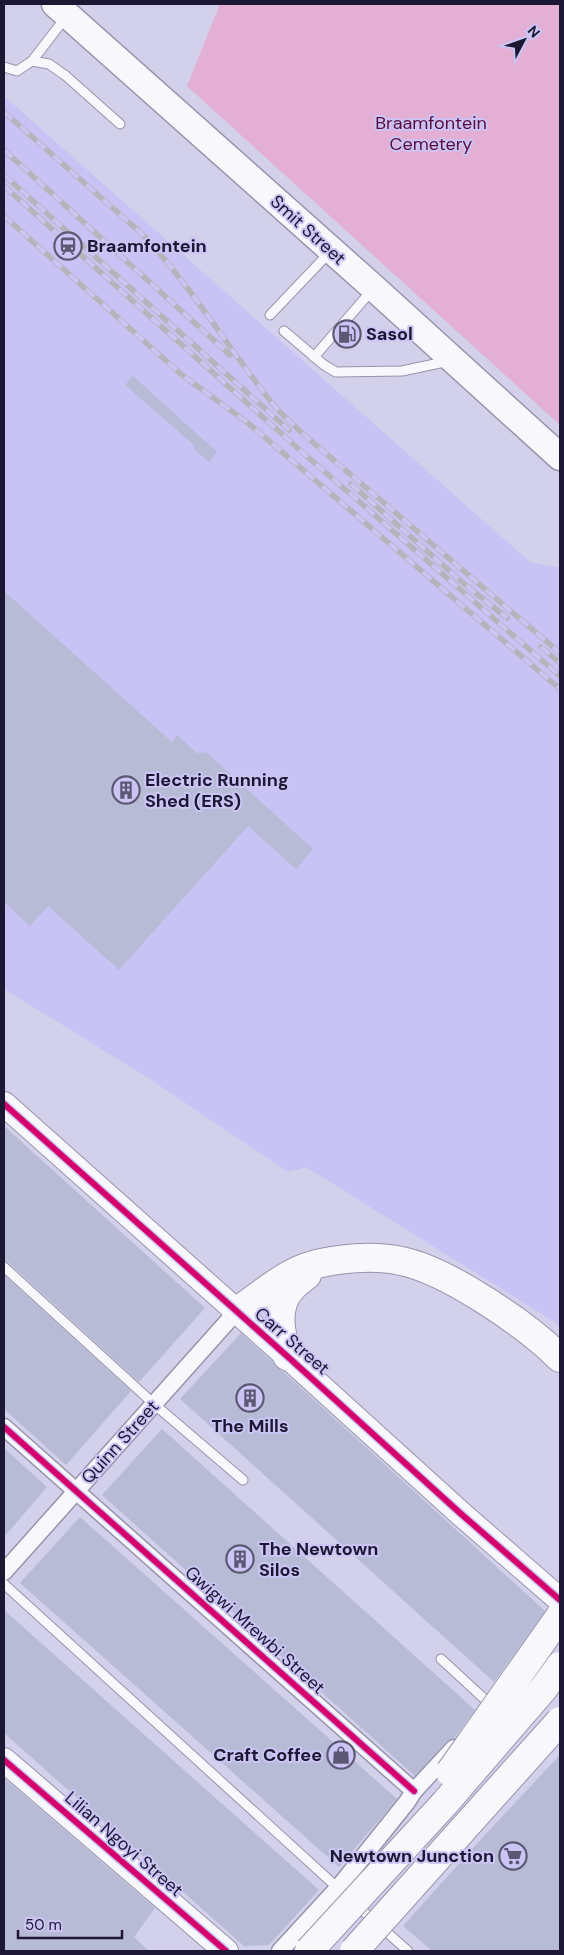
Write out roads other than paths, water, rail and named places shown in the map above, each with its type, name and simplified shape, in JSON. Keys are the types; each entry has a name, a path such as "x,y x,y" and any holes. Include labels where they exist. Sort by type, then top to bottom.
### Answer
{"highway":[{"path":"236,1312 295,1272 309,1266 344,1260 401,1260 418,1266 471,1292 545,1343 560,1358"},
{"path":"287,1356 280,1331 283,1304 292,1288 322,1263"},
{"path":"367,1887 560,1616"},
{"path":"309,1951 445,1803 544,1688 560,1666"},
{"path":"354,1951 560,1721"}],"main road":[{"name":"Smit Street","path":"61,9 332,250 560,457"}],"street":[{"name":"Carr Street","path":"4,1104 460,1513 560,1600"},
{"name":"Quinn Street","path":"4,1572 236,1312"},
{"name":"Gwigwi Mrewbi Street","path":"4,1427 414,1792"},
{"path":"280,1951 338,1888 414,1792 560,1631"},
{"name":"Lilian Ngoyi Street","path":"4,1760 226,1951"}],"lane":[{"path":"4,67 17,71 32,61 61,9"},
{"path":"32,61 49,64 66,76 120,124"},
{"path":"270,315 332,250"},
{"path":"314,357 374,288"},
{"path":"284,331 314,357 336,372 402,372 454,360"},
{"path":"4,1267 154,1404 243,1480"},
{"path":"4,1584 408,1951"},
{"path":"441,1659 492,1706"}],"railway":[{"path":"4,112 141,233 193,295 256,382 283,415 560,653"},
{"path":"4,150 230,355"},
{"path":"4,175 289,430"},
{"path":"4,186 302,452 560,676"},
{"path":"4,216 182,375 248,423 560,689"},
{"path":"351,484 462,582 507,618"},
{"path":"541,647 560,663"}],"place":[{"name":"Braamfontein","path":"68,246"},
{"name":"Sasol","path":"347,334"},
{"name":"Electric Running Shed (ERS)","path":"126,790"},
{"name":"The Mills","path":"250,1398"},
{"name":"The Newtown Silos","path":"240,1559"},
{"name":"Craft Coffee","path":"341,1755"},
{"name":"Newtown Junction","path":"513,1856"}],"park label":[{"name":"Braamfontein Cemetery","path":"431,133"}]}
